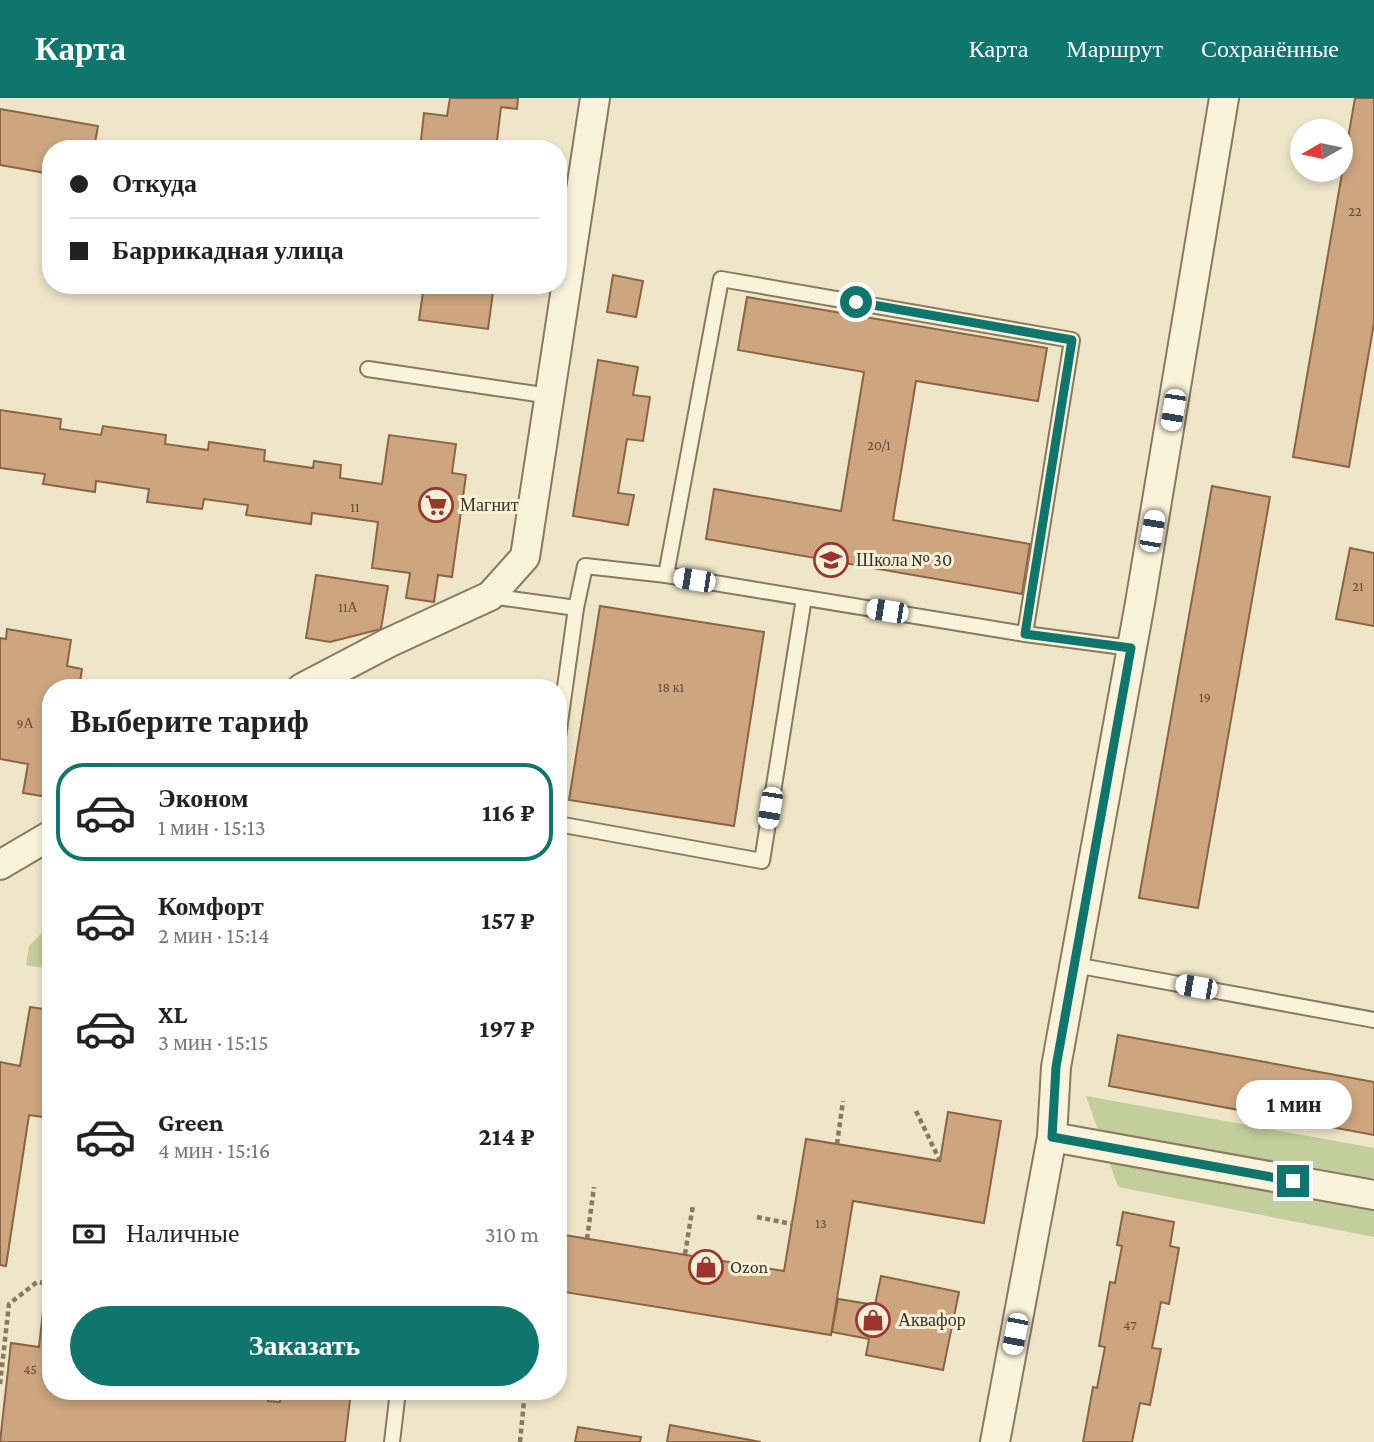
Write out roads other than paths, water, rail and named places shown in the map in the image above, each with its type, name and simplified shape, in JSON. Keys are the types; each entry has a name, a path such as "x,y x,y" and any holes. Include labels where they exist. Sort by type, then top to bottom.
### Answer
{"street":[{"path":"567,283 595,98"},
{"path":"995,1442 1052,1137 1056,1067 1131,648 1224,98"},
{"path":"319,679 388,643 490,596 525,557 565,294"},
{"path":"0,865 42,840"},
{"path":"1052,1137 1374,1195"}],"lane":[{"path":"666,575 721,279 1072,340 1025,634"},
{"path":"368,369 550,396"},
{"path":"566,679 585,566 666,575 1025,634 1131,648"},
{"path":"490,596 576,608"},
{"path":"567,826 762,861 804,598"},
{"path":"1075,965 1374,1020"},
{"path":"392,1442 397,1400"}],"place":[{"name":"Магнит","path":"436,505"},
{"name":"Школа № 30","path":"831,560"},
{"name":"Ozon","path":"706,1267"},
{"name":"Аквафор","path":"873,1320"}]}
